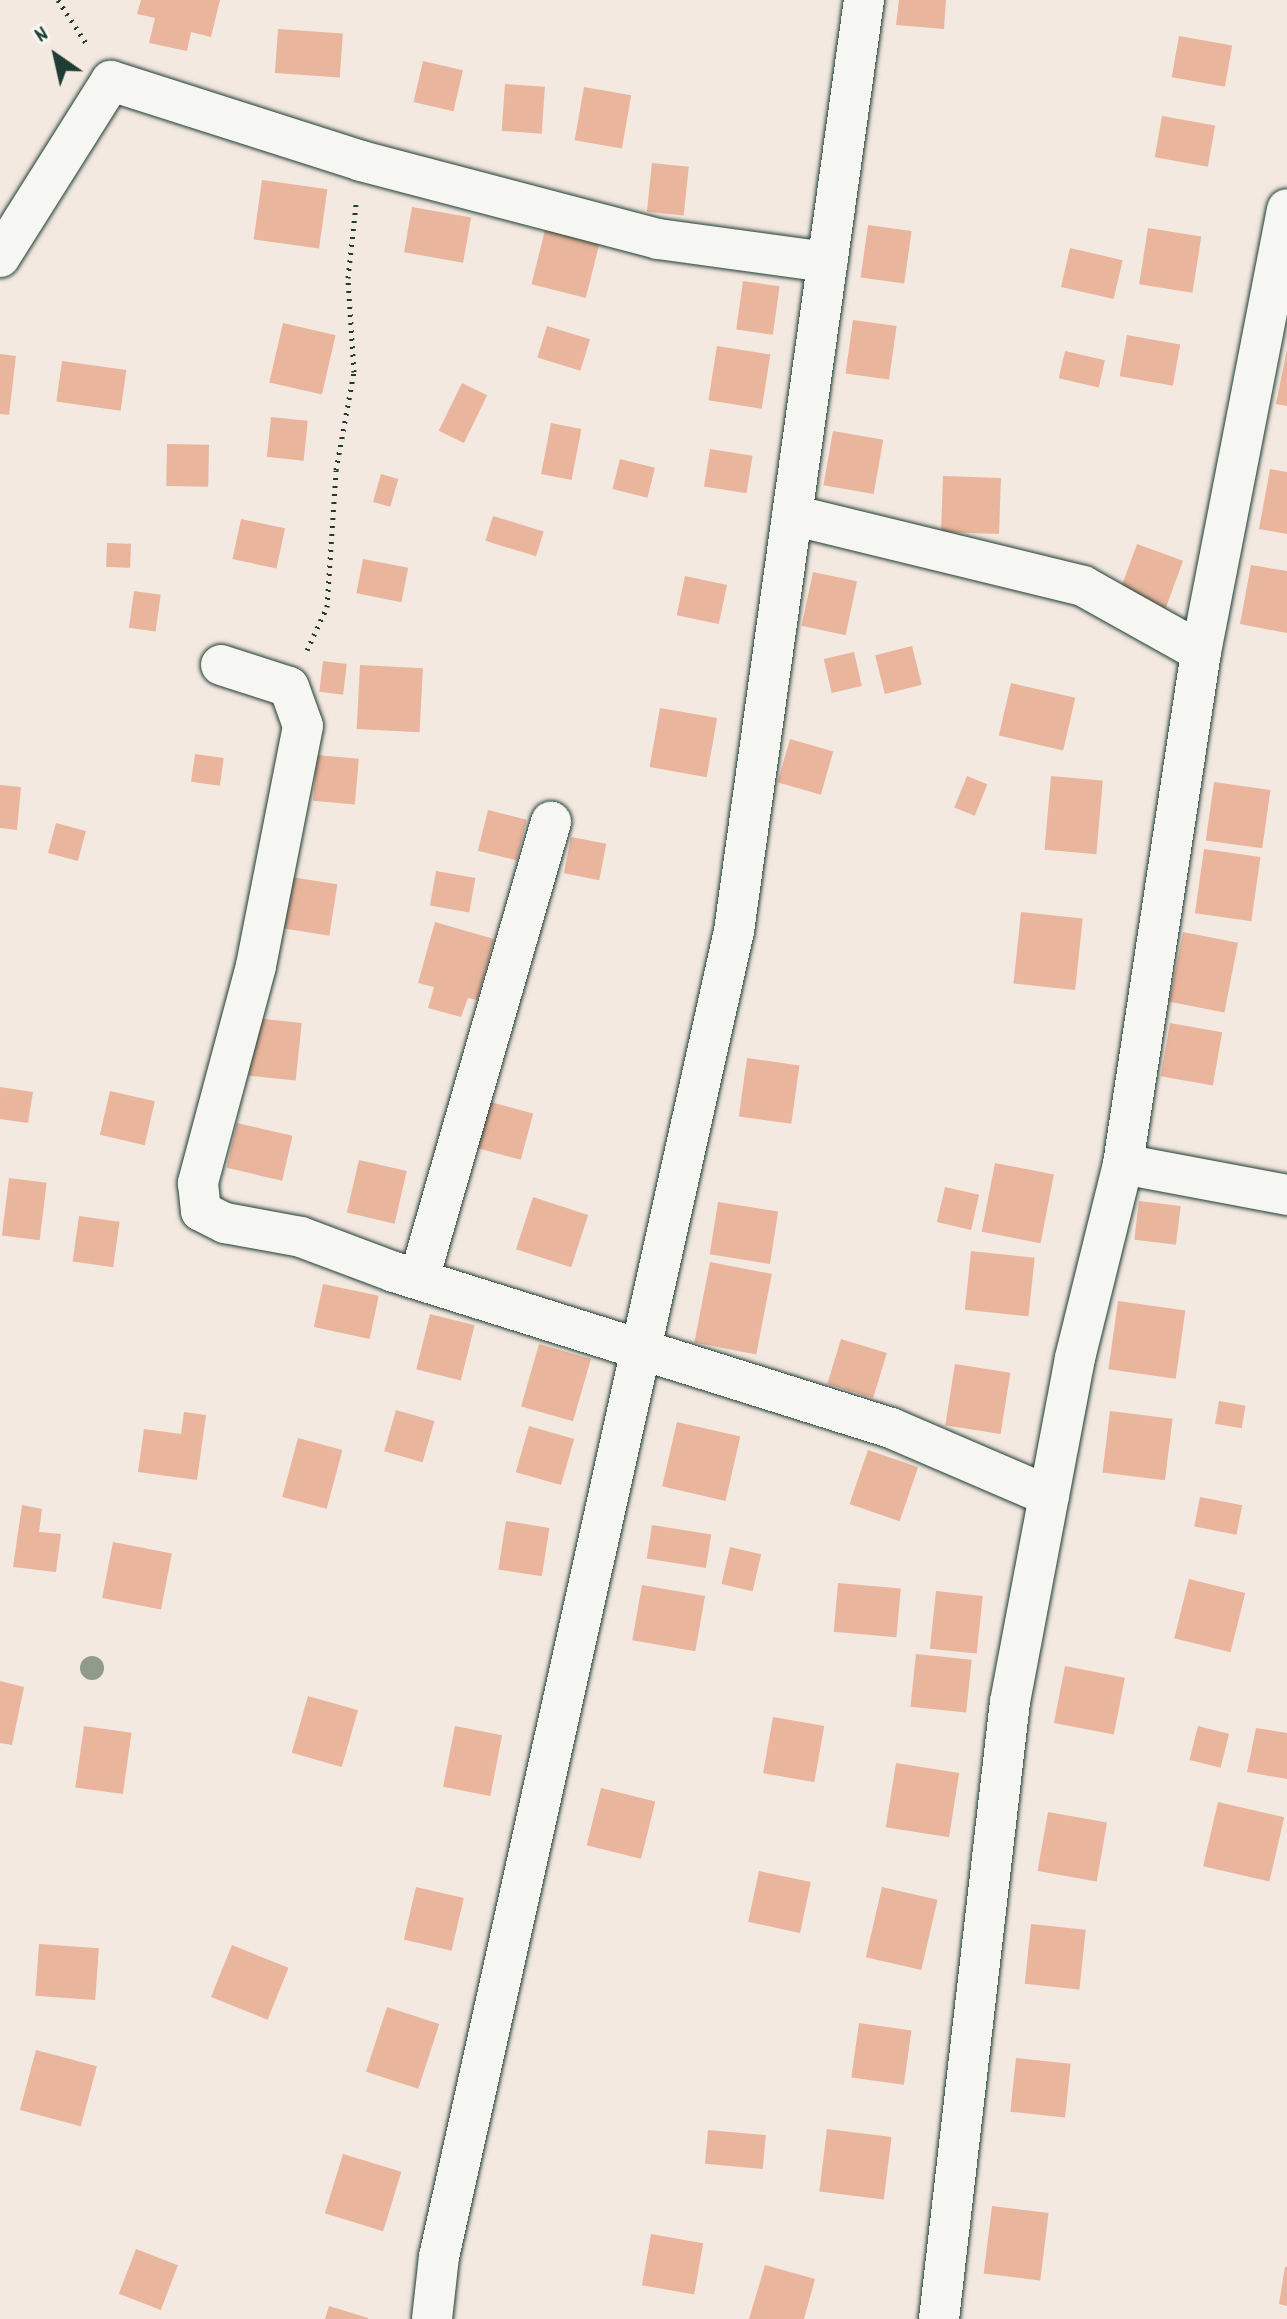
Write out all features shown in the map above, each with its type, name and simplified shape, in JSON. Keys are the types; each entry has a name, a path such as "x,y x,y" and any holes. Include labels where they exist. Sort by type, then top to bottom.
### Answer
{"street":[{"path":"432,2319 439,2257 734,931 864,0"},
{"path":"0,257 111,81 361,161 658,239 827,262"},
{"path":"939,2319 1010,1702 1075,1358 1123,1164 1201,652 1287,209"},
{"path":"792,515 1083,586 1201,652"},
{"path":"221,665 289,687 303,726 256,966 198,1183 201,1211 225,1223 301,1237 419,1279 891,1428 1049,1496"},
{"path":"419,1279 551,822"},
{"path":"1123,1164 1287,1195"}],"path":[{"path":"58,0 111,81"},
{"path":"289,687 327,607 336,470 354,372 348,278 361,161"}],"building":[{"path":"141,0 220,0 211,37 191,32 187,51 149,43 155,18 137,14"},
{"path":"899,0 946,0 944,29 896,25"},
{"path":"278,29 343,34 340,77 275,73"},
{"path":"1179,36 1232,45 1225,87 1172,77"},
{"path":"423,61 463,70 454,111 414,102"},
{"path":"505,84 545,87 542,134 502,131"},
{"path":"584,87 631,95 622,149 575,140"},
{"path":"1162,116 1215,125 1208,167 1155,157"},
{"path":"652,163 689,167 684,216 647,212"},
{"path":"262,180 327,189 319,249 254,239"},
{"path":"412,207 471,217 463,263 404,252"},
{"path":"868,225 912,231 904,284 861,277"},
{"path":"1148,228 1201,236 1192,293 1139,284"},
{"path":"545,230 599,244 586,298 531,284"},
{"path":"1070,248 1123,260 1114,299 1061,287"},
{"path":"743,281 780,286 773,335 736,330"},
{"path":"853,320 897,326 889,380 845,373"},
{"path":"283,323 336,335 322,395 269,382"},
{"path":"547,326 590,339 580,371 537,358"},
{"path":"1127,335 1180,344 1173,386 1120,376"},
{"path":"717,346 770,354 762,409 708,400"},
{"path":"1287,349 1287,406 1276,404"},
{"path":"1065,351 1105,360 1099,388 1059,378"},
{"path":"0,354 16,356 9,415 0,414"},
{"path":"62,361 126,370 121,411 56,402"},
{"path":"462,383 487,395 464,443 439,431"},
{"path":"271,417 308,421 304,461 267,457"},
{"path":"551,423 581,429 572,480 541,474"},
{"path":"833,431 883,440 874,494 823,485"},
{"path":"167,444 209,445 208,487 166,486"},
{"path":"710,449 752,456 747,493 704,487"},
{"path":"620,459 655,468 647,498 613,489"},
{"path":"1270,469 1287,472 1287,534 1259,529"},
{"path":"381,474 398,479 390,507 373,502"},
{"path":"943,476 1001,478 999,534 941,532"},
{"path":"493,516 544,531 536,556 485,541"},
{"path":"241,519 285,528 276,568 232,559"},
{"path":"107,543 131,544 130,568 106,567"},
{"path":"1137,544 1183,561 1165,610 1119,593"},
{"path":"363,559 408,568 401,602 356,593"},
{"path":"1251,565 1287,571 1287,633 1240,624"},
{"path":"813,572 857,581 846,635 802,626"},
{"path":"685,576 727,585 719,624 677,615"},
{"path":"134,591 161,595 156,631 129,628"},
{"path":"912,646 922,685 885,694 875,655"},
{"path":"854,652 862,686 832,693 824,659"},
{"path":"323,661 347,664 343,695 319,692"},
{"path":"360,665 423,668 420,732 357,729"},
{"path":"1011,683 1075,698 1063,750 999,736"},
{"path":"660,708 717,718 707,777 650,767"},
{"path":"790,739 833,751 821,795 778,782"},
{"path":"195,754 224,758 220,786 191,782"},
{"path":"317,755 359,759 355,804 313,801"},
{"path":"967,776 987,784 975,816 954,808"},
{"path":"1051,776 1103,781 1096,854 1045,850"},
{"path":"1214,782 1270,790 1262,848 1206,840"},
{"path":"0,785 21,787 17,830 0,828"},
{"path":"488,810 527,820 517,860 478,851"},
{"path":"56,823 86,831 78,861 48,853"},
{"path":"571,837 606,844 599,880 564,873"},
{"path":"1204,849 1260,857 1251,921 1195,913"},
{"path":"436,871 475,878 469,912 430,905"},
{"path":"291,877 337,884 329,936 283,928"},
{"path":"1021,912 1083,918 1075,990 1013,984"},
{"path":"435,922 494,939 477,1000 468,998 461,1017 428,1008 434,987 418,983"},
{"path":"1183,932 1238,943 1224,1012 1169,1002"},
{"path":"255,1018 302,1023 296,1081 249,1076"},
{"path":"1170,1023 1222,1032 1213,1085 1161,1076"},
{"path":"747,1058 799,1065 791,1124 739,1116"},
{"path":"0,1087 33,1092 28,1123 0,1119"},
{"path":"110,1091 155,1101 145,1145 100,1135"},
{"path":"483,1100 533,1113 521,1160 471,1146"},
{"path":"237,1123 293,1136 282,1181 227,1168"},
{"path":"359,1160 407,1171 395,1224 347,1213"},
{"path":"995,1163 1054,1174 1041,1243 982,1232"},
{"path":"9,1178 47,1183 40,1240 2,1236"},
{"path":"945,1187 979,1195 971,1230 937,1222"},
{"path":"533,1197 588,1215 571,1267 516,1249"},
{"path":"1139,1201 1181,1206 1176,1245 1134,1240"},
{"path":"718,1202 778,1212 770,1264 710,1254"},
{"path":"79,1216 120,1222 113,1267 73,1262"},
{"path":"971,1251 1035,1258 1028,1316 965,1310"},
{"path":"710,1262 772,1274 756,1355 694,1342"},
{"path":"323,1284 379,1296 370,1339 314,1327"},
{"path":"1118,1301 1185,1310 1176,1379 1108,1369"},
{"path":"430,1314 475,1325 461,1380 416,1369"},
{"path":"841,1339 887,1353 873,1398 827,1384"},
{"path":"539,1344 591,1359 573,1421 521,1406"},
{"path":"955,1364 1010,1373 1001,1434 945,1425"},
{"path":"1219,1401 1246,1406 1242,1428 1215,1424"},
{"path":"396,1410 434,1421 423,1462 384,1451"},
{"path":"1110,1411 1173,1419 1165,1480 1102,1473"},
{"path":"184,1412 206,1415 197,1480 138,1472 144,1429 181,1434"},
{"path":"677,1422 740,1437 725,1501 662,1486"},
{"path":"529,1426 574,1439 561,1485 516,1472"},
{"path":"298,1438 342,1450 327,1509 282,1497"},
{"path":"868,1450 918,1467 900,1521 849,1504"},
{"path":"1200,1497 1242,1505 1236,1535 1194,1526"},
{"path":"22,1505 42,1509 39,1532 61,1534 56,1572 13,1567"},
{"path":"506,1521 549,1528 542,1576 498,1569"},
{"path":"652,1525 711,1534 706,1568 647,1559"},
{"path":"113,1542 172,1553 161,1609 102,1598"},
{"path":"730,1547 761,1554 753,1591 721,1584"},
{"path":"1189,1579 1245,1593 1231,1652 1174,1638"},
{"path":"838,1583 901,1588 896,1637 834,1632"},
{"path":"642,1585 705,1596 695,1651 632,1640"},
{"path":"936,1591 983,1596 977,1654 930,1649"},
{"path":"916,1654 972,1660 966,1713 910,1707"},
{"path":"1065,1666 1125,1678 1114,1735 1054,1723"},
{"path":"0,1681 24,1687 12,1745 0,1743"},
{"path":"308,1696 358,1710 342,1767 292,1753"},
{"path":"773,1717 824,1726 814,1782 763,1773"},
{"path":"84,1726 132,1733 123,1794 75,1787"},
{"path":"455,1726 502,1735 490,1796 443,1787"},
{"path":"1198,1726 1229,1734 1221,1768 1190,1760"},
{"path":"1256,1728 1287,1733 1287,1779 1247,1772"},
{"path":"896,1763 959,1773 949,1837 886,1827"},
{"path":"601,1788 655,1802 641,1859 587,1845"},
{"path":"1218,1802 1284,1817 1269,1882 1203,1866"},
{"path":"1048,1812 1107,1822 1097,1882 1038,1871"},
{"path":"759,1871 811,1882 800,1933 748,1922"},
{"path":"416,1887 464,1898 452,1951 404,1940"},
{"path":"882,1887 938,1900 921,1970 866,1957"},
{"path":"1031,1924 1086,1930 1079,1989 1025,1984"},
{"path":"39,1944 99,1948 95,2000 35,1996"},
{"path":"232,1945 289,1968 268,2020 211,1997"},
{"path":"387,2007 439,2024 418,2089 366,2072"},
{"path":"859,2023 911,2030 904,2085 851,2077"},
{"path":"36,2050 97,2066 81,2126 20,2110"},
{"path":"1016,2058 1071,2064 1065,2117 1010,2112"},
{"path":"827,2129 892,2137 884,2199 819,2192"},
{"path":"708,2130 766,2135 763,2169 705,2164"},
{"path":"343,2154 401,2172 383,2231 325,2213"},
{"path":"992,2206 1049,2213 1040,2280 984,2273"},
{"path":"651,2234 703,2243 694,2294 642,2285"},
{"path":"136,2249 178,2265 161,2310 119,2294"},
{"path":"765,2265 815,2279 804,2319 749,2319"},
{"path":"1287,2267 1287,2306 1279,2304"},
{"path":"329,2306 368,2318 368,2319 325,2319"}]}
